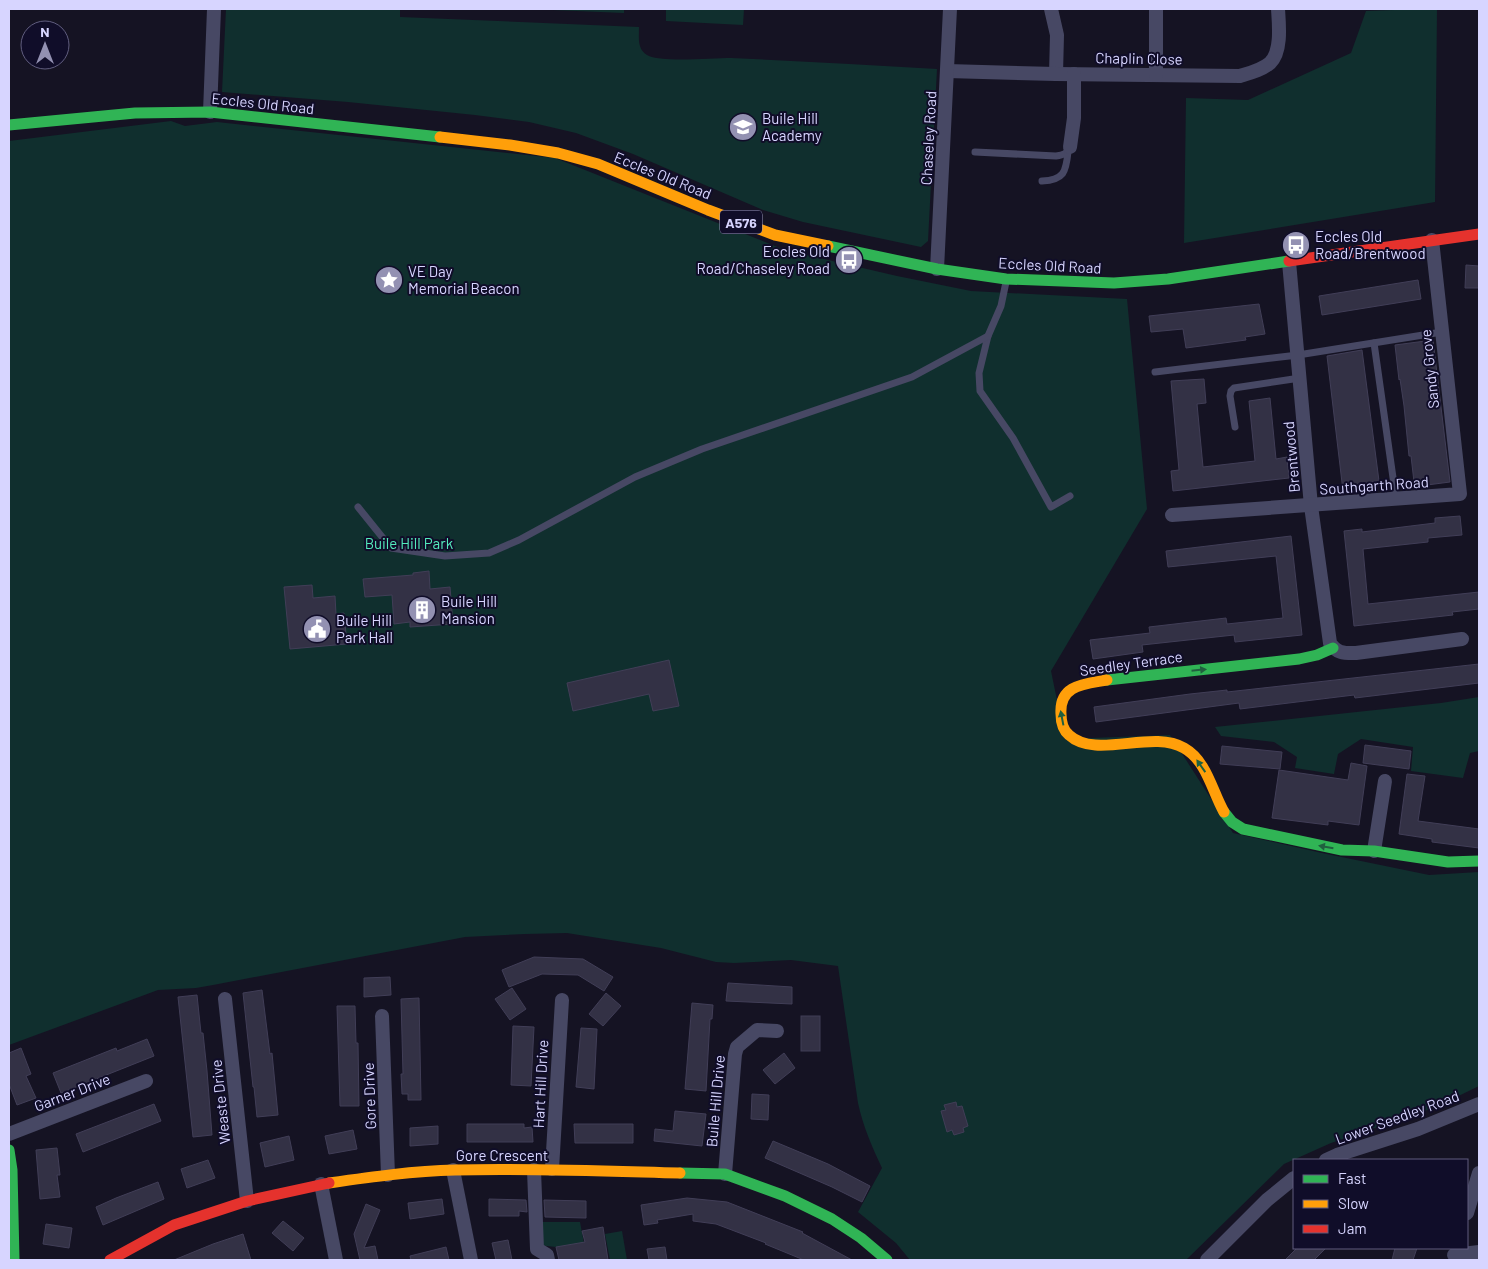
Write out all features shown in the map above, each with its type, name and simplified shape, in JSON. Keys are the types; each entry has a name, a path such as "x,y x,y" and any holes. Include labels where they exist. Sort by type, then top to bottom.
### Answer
{"main road":[{"name":"Eccles Old Road","path":"9,124 136,112 210,112 510,145 558,153 598,164 708,210 775,234 937,269 1006,279 1114,283 1168,279 1479,234"},
{"name":"Seedley Terrace","path":"1333,648 1317,655 1299,659 1136,676 1078,685 1067,693 1062,700 1060,709 1064,730 1084,742 1107,745 1162,742 1183,747 1202,765 1227,816 1243,829 1342,850 1374,851 1448,862 1479,862"},
{"path":"9,1150 12,1170 14,1260"},
{"name":"Gore Crescent","path":"110,1260 174,1225 247,1201 321,1184 388,1175 453,1170 552,1169 725,1174 785,1196 832,1219 861,1238 887,1260"}],"street":[{"path":"210,112 214,9"},
{"name":"Chaseley Road","path":"937,269 950,9"},
{"path":"1051,9 1057,35 1056,74"},
{"path":"1156,9 1156,75"},
{"name":"Chaplin Close","path":"948,71 1240,76 1257,71 1271,63 1277,48 1279,32 1278,9"},
{"path":"1069,150 1074,118 1074,74"},
{"name":"Sandy Grove","path":"1432,240 1460,494"},
{"name":"Brentwood","path":"1289,262 1311,506 1329,637 1333,648"},
{"name":"Southgarth Road","path":"1172,515 1460,494"},
{"path":"1333,648 1342,653 1356,653 1462,639"},
{"path":"1374,851 1385,781"},
{"name":"Weaste Drive","path":"225,999 247,1201"},
{"name":"Hart Hill Drive","path":"552,1169 562,1000"},
{"name":"Gore Drive","path":"382,1016 388,1175"},
{"name":"Buile Hill Drive","path":"725,1174 737,1047 758,1030 777,1031"},
{"name":"Garner Drive","path":"9,1134 146,1081"},
{"name":"Lower Seedley Road","path":"1328,1159 1418,1128 1479,1104"},
{"path":"453,1170 471,1260"},
{"path":"534,1170 537,1249 547,1255 548,1260"},
{"path":"1468,1210 1479,1173"},
{"path":"1207,1260 1266,1200 1293,1179"},
{"path":"321,1184 336,1260"},
{"path":"1454,1254 1479,1252"}],"lane":[{"path":"975,152 1056,156 1062,155 1069,150"},
{"path":"1042,181 1051,181 1062,176 1069,150"},
{"path":"1006,279 1002,306 988,336 979,373 980,391 1012,438 1051,507 1070,496"},
{"path":"1155,372 1298,354 1442,332"},
{"path":"358,507 391,548 445,556 489,553 519,540 636,477 702,449 912,377 988,336"},
{"path":"1374,343 1396,499"},
{"path":"1234,428 1230,396 1234,388 1300,378"}],"green space":[{"name":"Buile Hill Academy","path":"226,9 400,9 400,17 639,27 639,43 644,53 663,59 731,58 937,69 928,241 921,247 803,222 763,210 633,154 576,133 529,122 348,102 222,92"},
{"path":"529,9 624,9 624,13"},
{"path":"666,9 744,9 743,25 666,21"},
{"path":"1437,9 1435,202 1184,243 1186,98 1248,100 1351,53 1366,11"},
{"name":"Buile Hill Park","path":"171,121 185,126 217,122 555,158 785,250 971,291 1127,299 1147,509 1051,671 1065,739 1170,735 1233,833 1429,875 1479,872 1479,1086 1436,1107 1331,1143 1284,1164 1186,1260 910,1260 896,1243 858,1212 882,1168 862,1120 858,1103 838,966 791,960 716,962 661,948 567,933 465,937 196,988 158,990 9,1045 9,141"},
{"path":"1479,697 1479,751 1470,753 1463,778 1411,771 1413,747 1361,739 1338,754 1334,774 1295,768 1297,757 1274,742 1221,736 1215,727 1441,703"},
{"path":"536,1222 580,1222 587,1260 571,1260 569,1245 556,1247 538,1245"},
{"path":"622,1231 627,1260 610,1260 605,1234"}],"building":[{"path":"1466,265 1479,266 1479,288 1465,288"},
{"path":"1418,280 1421,299 1322,315 1319,296"},
{"path":"1259,304 1265,334 1245,337 1246,340 1186,348 1183,329 1151,332 1149,316"},
{"path":"1433,340 1450,482 1427,485 1426,481 1414,482 1395,345"},
{"path":"1362,350 1379,481 1366,483 1367,488 1343,491 1327,356"},
{"path":"1204,379 1206,403 1197,404 1203,467 1255,461 1249,401 1270,398 1276,459 1287,457 1289,478 1173,491 1171,471 1179,470 1171,381"},
{"path":"1460,516 1462,535 1428,538 1428,542 1363,549 1368,604 1479,592 1479,609 1452,612 1453,615 1354,626 1344,531 1362,529 1362,532 1435,523 1435,518"},
{"path":"1291,536 1302,635 1235,642 1234,635 1142,645 1143,652 1093,659 1090,640 1150,633 1149,627 1226,618 1227,624 1283,618 1276,556 1168,567 1166,551"},
{"name":"Buile Hill Mansion","path":"429,571 430,589 450,587 453,624 410,627 410,622 394,624 392,595 365,597 363,579 413,575 413,573"},
{"name":"Buile Hill Park Hall","path":"312,585 313,598 335,596 336,614 344,613 347,644 290,649 284,587"},
{"path":"669,660 679,706 653,711 649,694 573,711 567,683"},
{"path":"1479,664 1479,683 1355,698 1354,695 1240,709 1239,703 1096,722 1094,707 1190,694 1227,690 1227,692"},
{"path":"1365,745 1411,751 1409,769 1363,763"},
{"path":"1222,746 1282,752 1280,769 1220,764"},
{"path":"1351,763 1367,766 1359,825 1328,821 1328,825 1272,818 1279,770 1348,780"},
{"path":"1407,774 1425,776 1418,821 1479,829 1479,848 1432,842 1432,839 1399,834"},
{"path":"534,957 583,959 613,977 604,991 578,975 542,974 509,987 502,970"},
{"path":"390,977 391,995 364,997 364,978"},
{"path":"728,983 792,987 792,1004 726,1001"},
{"path":"512,988 526,1009 510,1020 495,999"},
{"path":"262,990 270,1054 272,1053 278,1115 257,1117 243,993"},
{"path":"606,993 621,1006 603,1026 589,1014"},
{"path":"197,995 201,1033 203,1033 212,1135 193,1137 178,997"},
{"path":"419,998 421,1100 408,1100 408,1094 402,1094 401,999"},
{"path":"692,1003 713,1005 712,1019 710,1019 706,1091 685,1089"},
{"path":"337,1006 355,1006 356,1043 358,1043 359,1106 340,1106"},
{"path":"801,1016 820,1016 820,1051 801,1051"},
{"path":"513,1026 534,1027 531,1086 511,1085"},
{"path":"581,1028 597,1029 594,1089 576,1087"},
{"path":"147,1039 154,1056 61,1093 53,1073 116,1048 117,1051"},
{"path":"21,1048 31,1074 26,1076 36,1098 17,1105 9,1084 9,1053"},
{"path":"784,1053 795,1068 775,1084 763,1070"},
{"path":"752,1094 769,1095 768,1120 751,1119"},
{"path":"956,1102 957,1107 962,1106 968,1126 963,1128 964,1132 954,1135 952,1130 947,1132 941,1111 946,1110 944,1105"},
{"path":"154,1104 161,1121 83,1152 76,1134"},
{"path":"675,1111 706,1114 702,1146 654,1141 655,1129 673,1131"},
{"path":"467,1124 524,1124 524,1128 532,1127 533,1142 467,1142"},
{"path":"574,1124 633,1124 633,1143 575,1143"},
{"path":"438,1126 438,1144 410,1146 410,1128"},
{"path":"353,1130 357,1149 329,1154 325,1136"},
{"path":"289,1136 294,1160 265,1167 260,1143"},
{"path":"773,1141 828,1164 870,1186 862,1202 765,1158"},
{"path":"57,1148 60,1175 57,1175 60,1197 40,1199 36,1150"},
{"path":"208,1160 215,1178 187,1188 181,1169"},
{"path":"158,1182 164,1199 103,1225 96,1207"},
{"path":"687,1198 727,1202 803,1232 852,1260 804,1260 716,1224 693,1221 693,1214 657,1220 658,1223 644,1225 641,1205"},
{"path":"442,1199 444,1214 410,1219 408,1203"},
{"path":"489,1199 526,1200 527,1212 519,1211 519,1216 489,1216"},
{"path":"544,1200 586,1201 586,1218 545,1217"},
{"path":"366,1204 380,1210 364,1248 375,1246 378,1260 360,1260 354,1234"},
{"path":"283,1221 304,1238 293,1251 272,1233"},
{"path":"46,1224 72,1228 69,1248 43,1244"},
{"path":"603,1227 608,1260 559,1260 556,1247 585,1242 582,1231"},
{"path":"243,1234 251,1260 174,1260 213,1244"},
{"path":"508,1240 512,1260 496,1260 492,1243"},
{"path":"446,1247 449,1260 411,1260 410,1256"},
{"path":"665,1247 667,1260 649,1260 647,1249"},
{"path":"1296,1249 1325,1249 1314,1260 1285,1260"},
{"path":"1395,1249 1417,1249 1413,1260 1392,1260"}],"traffic: fast":[{"path":"9,125 135,113 210,112 440,137"},
{"path":"828,246 937,269 1006,279 1114,283 1168,279 1289,261"},
{"path":"1107,680 1299,659 1317,655 1333,648"},
{"path":"1224,812 1232,822 1243,829 1342,850 1374,851 1448,862 1479,861"},
{"path":"9,1150 12,1170 14,1260"},
{"path":"680,1173 725,1174 785,1196 832,1219 861,1238 887,1260"}],"traffic: slow":[{"path":"440,137 558,153 598,164 708,210 775,235 828,246"},
{"path":"1107,680 1075,687 1064,697 1061,717 1065,731 1080,742 1094,745 1156,741 1171,743 1184,748 1204,768 1224,812"},
{"path":"329,1183 408,1173 455,1170 680,1173"}],"traffic: jam":[{"path":"1289,261 1479,234"},
{"path":"110,1260 174,1225 247,1201 329,1183"}],"place":[{"name":"Buile Hill Academy","path":"743,127"},
{"name":"Eccles Old Road/Brentwood","path":"1296,245"},
{"name":"Eccles Old Road/Chaseley Road","path":"849,260"},
{"name":"VE Day Memorial Beacon","path":"389,280"},
{"name":"Buile Hill Mansion","path":"422,610"},
{"name":"Buile Hill Park Hall","path":"317,629"}]}
